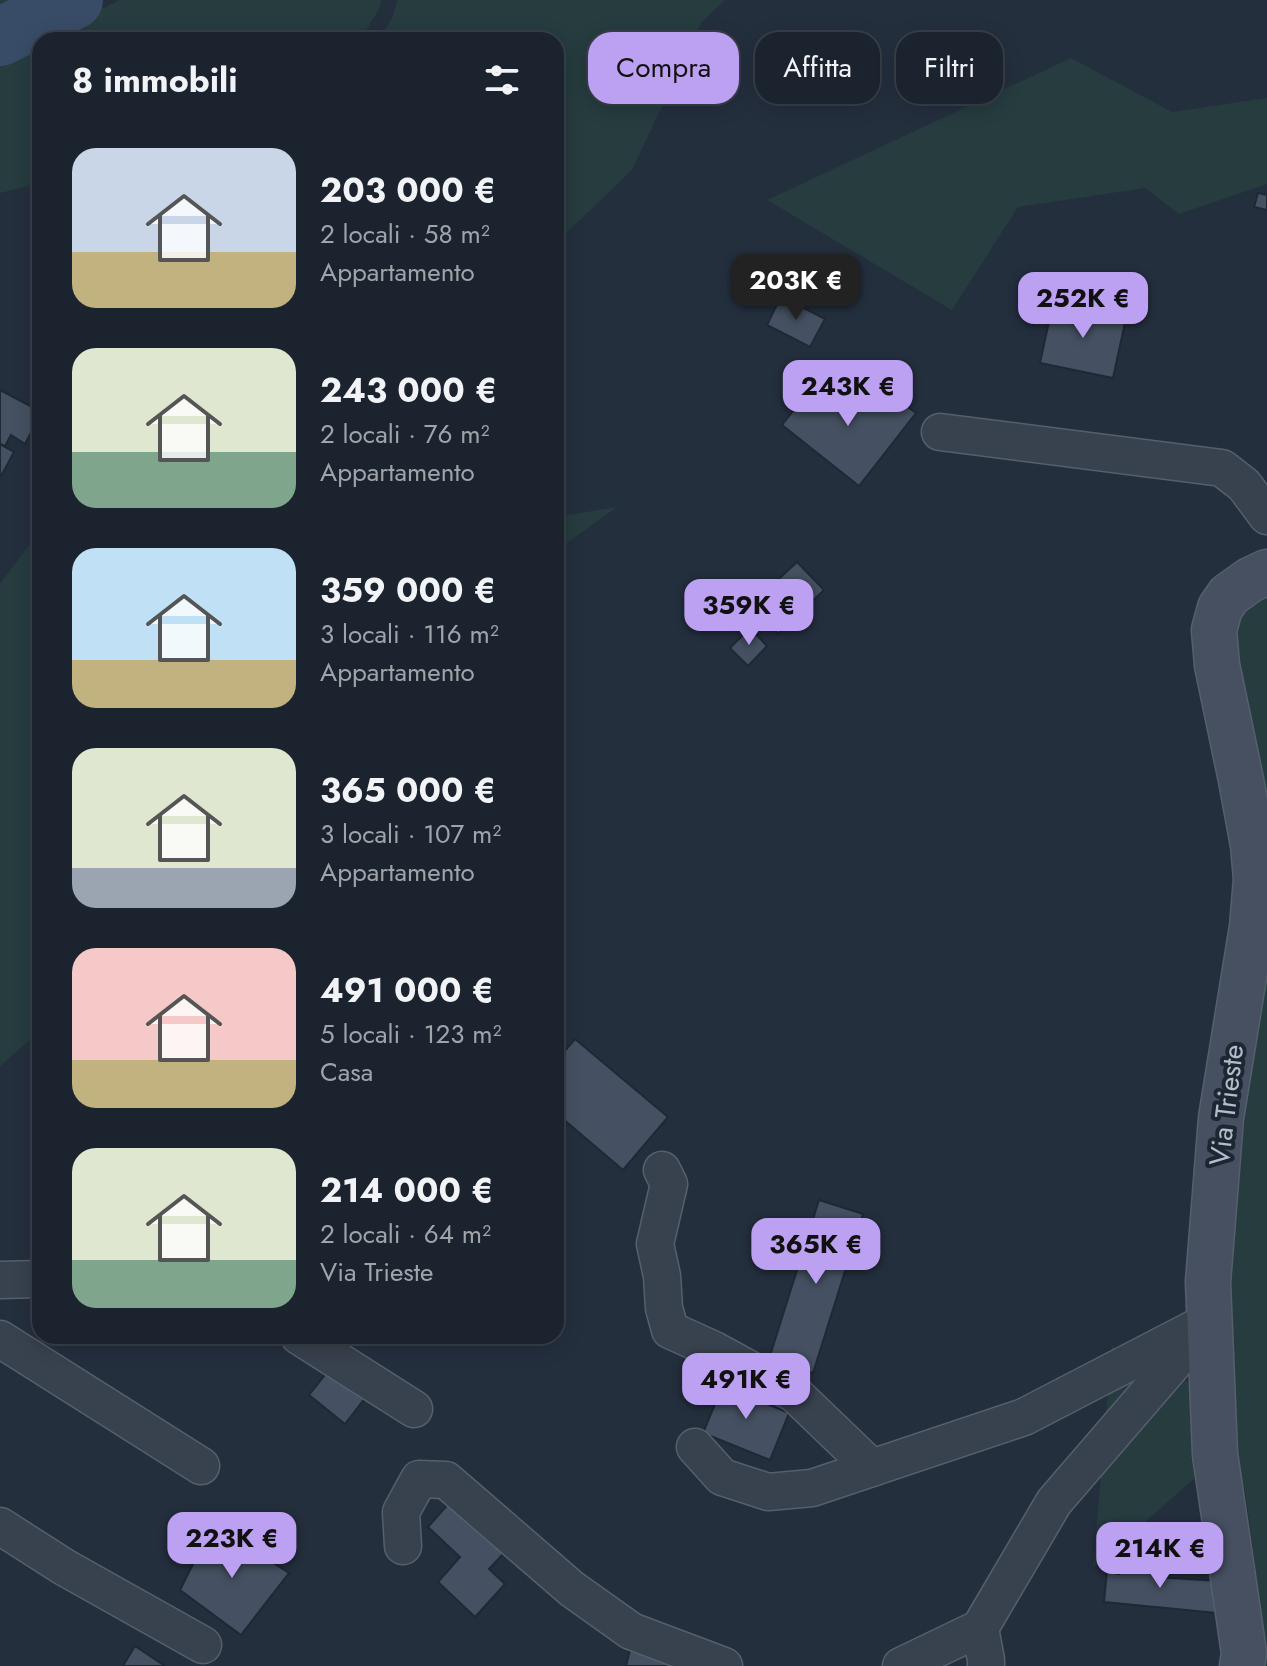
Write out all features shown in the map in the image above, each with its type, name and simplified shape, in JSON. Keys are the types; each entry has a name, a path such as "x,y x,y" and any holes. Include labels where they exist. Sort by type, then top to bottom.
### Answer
{"street":[{"path":"940,432 1222,468 1244,485 1267,516"},
{"name":"Via Trieste","path":"1242,1666 1244,1653 1215,1454 1208,1282 1221,1118 1252,927 1256,879 1253,845 1217,665 1214,630 1220,608 1229,595 1267,572"},
{"path":"662,1170 669,1184 655,1244 670,1330 795,1394 872,1468"},
{"path":"0,1280 32,1279"},
{"path":"695,1447 722,1477 768,1492 812,1488 1024,1417 1209,1321"},
{"path":"901,1666 980,1628 1054,1502 1209,1321"},
{"path":"0,1339 201,1466"},
{"path":"312,1344 414,1409"},
{"path":"403,1546 401,1512 419,1479 446,1480 572,1589 631,1631 724,1666"},
{"path":"0,1526 64,1567 203,1645"},
{"path":"980,1628 986,1666"}],"green space":[{"path":"0,0 63,0 0,36"},
{"path":"120,0 382,0 365,32 54,32"},
{"path":"398,0 725,0 701,23 697,32 588,32 588,104 663,104 632,170 564,235 564,32 383,32"},
{"path":"32,45 32,185 0,193 0,63"},
{"path":"1071,58 1172,112 1267,98 1267,184 1179,214 1145,188 1018,207 952,310 767,200 973,104 1003,104 1003,90"},
{"path":"617,507 564,545 564,516"},
{"path":"32,541 32,1038 0,1066 0,584"},
{"path":"1267,566 1267,804 1250,742 1229,634"},
{"path":"1267,968 1267,1666 1262,1666 1258,1589 1245,1489 1196,1477 1093,1568 1112,1346 1207,1391 1232,1244 1245,1119"}],"building":[{"path":"1258,193 1267,195 1267,210 1254,207"},
{"path":"781,296 825,319 810,347 767,325"},
{"path":"1053,303 1126,318 1113,378 1040,363"},
{"path":"820,377 862,411 881,387 916,413 859,486 782,425"},
{"path":"0,390 32,407 32,431 25,444 11,435 5,446 0,444"},
{"path":"0,444 14,452 0,478"},
{"path":"797,562 824,590 778,634 765,619 782,603 769,588"},
{"path":"750,628 767,646 748,666 730,648"},
{"path":"575,1039 668,1117 623,1170 564,1120 564,1052"},
{"path":"819,1200 863,1214 813,1373 769,1359"},
{"path":"329,1370 365,1398 345,1424 309,1395"},
{"path":"724,1382 745,1393 748,1386 770,1396 767,1404 789,1413 770,1460 703,1433"},
{"path":"450,1502 505,1552 489,1569 505,1584 475,1617 438,1582 460,1557 428,1527"},
{"path":"213,1524 289,1573 241,1635 180,1590"},
{"path":"1123,1559 1151,1563 1154,1577 1220,1581 1217,1613 1104,1602 1107,1571 1119,1574"},
{"path":"135,1646 165,1666 123,1666"},
{"path":"631,1646 696,1666 626,1666"}],"waterway":[{"path":"0,37 74,0"}]}
